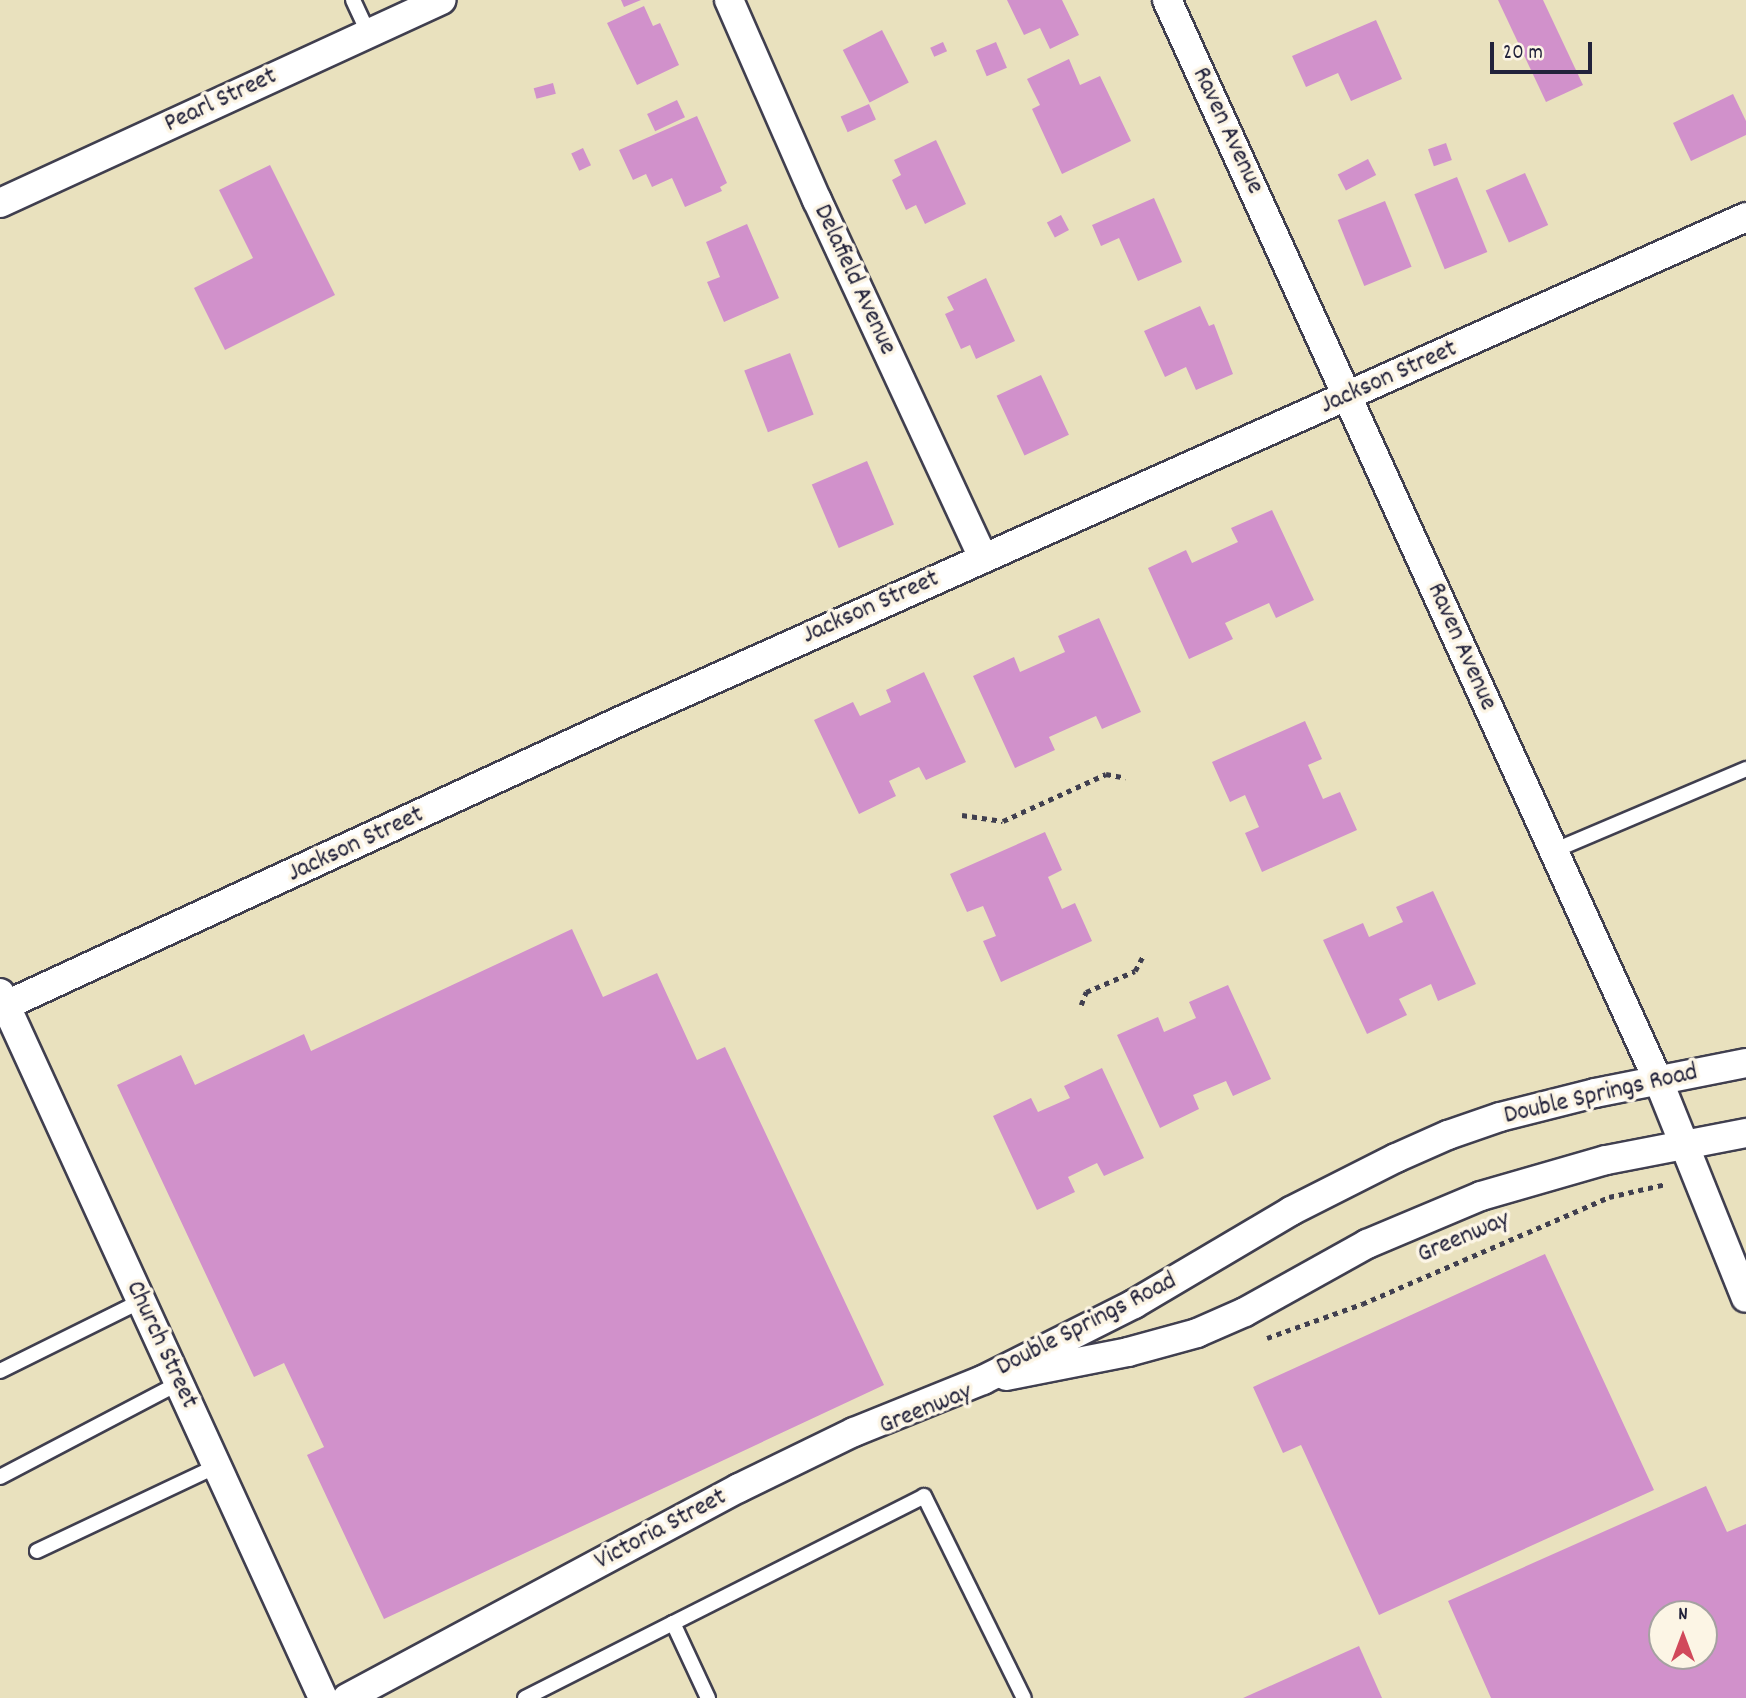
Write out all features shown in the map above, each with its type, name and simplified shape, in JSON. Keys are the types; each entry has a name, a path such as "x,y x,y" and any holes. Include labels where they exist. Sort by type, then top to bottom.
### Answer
{"street":[{"name":"Pearl Street","path":"0,202 442,0"},
{"name":"Delafield Avenue","path":"729,0 817,200 983,558"},
{"name":"Raven Avenue","path":"1167,0 1658,1080 1746,1298"},
{"name":"Jackson Street","path":"2,1002 1746,216"},
{"name":"Church Street","path":"2,1002 323,1698"},
{"name":"Double Springs Road","path":"983,1380 1134,1304 1291,1211 1448,1135 1500,1117 1658,1080 1746,1063"},
{"name":"Double Springs Road","path":"983,1380 1128,1352 1197,1333 1245,1312 1367,1244 1469,1200 1542,1176 1684,1143 1746,1133"},
{"name":"Victoria Street","path":"348,1698 739,1488 854,1432 983,1380"}],"lane":[{"path":"353,0 369,34"},
{"path":"1553,851 1746,769"},
{"path":"0,1371 141,1301"},
{"path":"0,1477 179,1383"},
{"path":"37,1551 217,1466"},
{"path":"525,1698 924,1496 1024,1698"},
{"path":"673,1623 708,1698"}],"path":[{"path":"962,815 1003,821 1106,774 1126,778"},
{"path":"1081,1005 1086,992 1135,971 1144,954"},
{"name":"Greenway","path":"1262,1340 1362,1304 1609,1197 1698,1177"}],"building":[{"path":"621,0 641,0 624,7"},
{"path":"1007,0 1062,0 1079,35 1050,49 1040,28 1024,35"},
{"path":"1498,0 1543,0 1583,85 1546,102"},
{"path":"644,6 653,26 660,23 679,65 637,85 607,23"},
{"path":"1376,20 1402,79 1351,101 1338,73 1306,87 1292,56"},
{"path":"882,30 909,83 870,103 843,50"},
{"path":"943,42 947,51 934,57 930,48"},
{"path":"996,42 1007,68 987,76 976,51"},
{"path":"1069,59 1080,85 1100,76 1131,141 1062,174 1032,109 1040,105 1027,79"},
{"path":"553,83 556,94 537,99 534,88"},
{"path":"1733,94 1746,121 1746,135 1691,161 1673,123"},
{"path":"677,100 685,117 655,131 647,114"},
{"path":"869,104 876,120 848,132 841,117"},
{"path":"697,116 727,183 720,187 722,191 685,207 672,178 652,187 646,174 633,180 619,150"},
{"path":"936,140 966,204 925,224 916,205 906,210 892,180 901,175 894,160"},
{"path":"1446,143 1452,160 1434,166 1428,149"},
{"path":"583,148 591,165 579,171 571,153"},
{"path":"1368,159 1376,175 1346,190 1338,174"},
{"path":"270,165 335,295 225,350 194,288 253,258 219,190"},
{"path":"1525,173 1548,225 1509,243 1486,190"},
{"path":"1457,177 1487,252 1445,269 1414,194"},
{"path":"1154,198 1182,262 1138,281 1119,238 1101,246 1092,225"},
{"path":"1385,201 1412,267 1364,286 1338,220"},
{"path":"1061,215 1069,230 1055,238 1047,223"},
{"path":"747,224 779,298 724,322 707,282 720,277 706,242"},
{"path":"986,278 1015,341 976,359 970,345 961,349 945,314 954,310 947,297"},
{"path":"1200,306 1209,326 1214,324 1233,374 1196,390 1186,367 1165,377 1144,331"},
{"path":"790,353 814,415 768,432 744,371"},
{"path":"1041,375 1069,435 1024,456 997,396"},
{"path":"867,461 894,525 839,548 812,484"},
{"path":"1272,510 1314,600 1276,618 1269,603 1225,623 1233,639 1189,659 1148,568 1186,550 1192,563 1238,542 1231,528"},
{"path":"1099,618 1141,712 1102,729 1096,716 1049,737 1055,750 1015,768 973,676 1014,657 1020,672 1065,652 1058,636"},
{"path":"924,672 966,762 926,780 919,767 889,781 896,796 859,814 814,720 853,702 860,716 891,702 886,690"},
{"path":"1305,721 1322,759 1308,765 1323,799 1340,792 1357,830 1262,872 1245,833 1259,827 1245,795 1230,802 1212,762"},
{"path":"1045,832 1062,870 1048,877 1062,909 1075,903 1092,941 1001,982 983,941 996,936 983,906 967,912 950,874"},
{"path":"1433,891 1476,984 1438,1001 1431,984 1399,999 1407,1015 1367,1034 1323,940 1363,923 1369,937 1403,922 1396,907"},
{"path":"572,929 603,997 657,973 697,1060 725,1047 884,1385 384,1619 307,1455 324,1447 284,1363 254,1377 117,1085 181,1055 195,1085 304,1034 311,1051"},
{"path":"1228,985 1271,1079 1233,1096 1226,1081 1193,1095 1199,1109 1160,1128 1117,1035 1158,1017 1164,1032 1196,1018 1189,1002"},
{"path":"1102,1068 1144,1158 1104,1176 1097,1163 1068,1177 1075,1192 1037,1210 993,1116 1031,1098 1038,1112 1070,1098 1064,1086"},
{"path":"1545,1254 1654,1490 1379,1615 1301,1445 1283,1453 1253,1387"},
{"path":"1706,1486 1727,1532 1746,1524 1746,1698 1491,1698 1448,1601"},
{"path":"1359,1646 1382,1698 1243,1698"}]}
